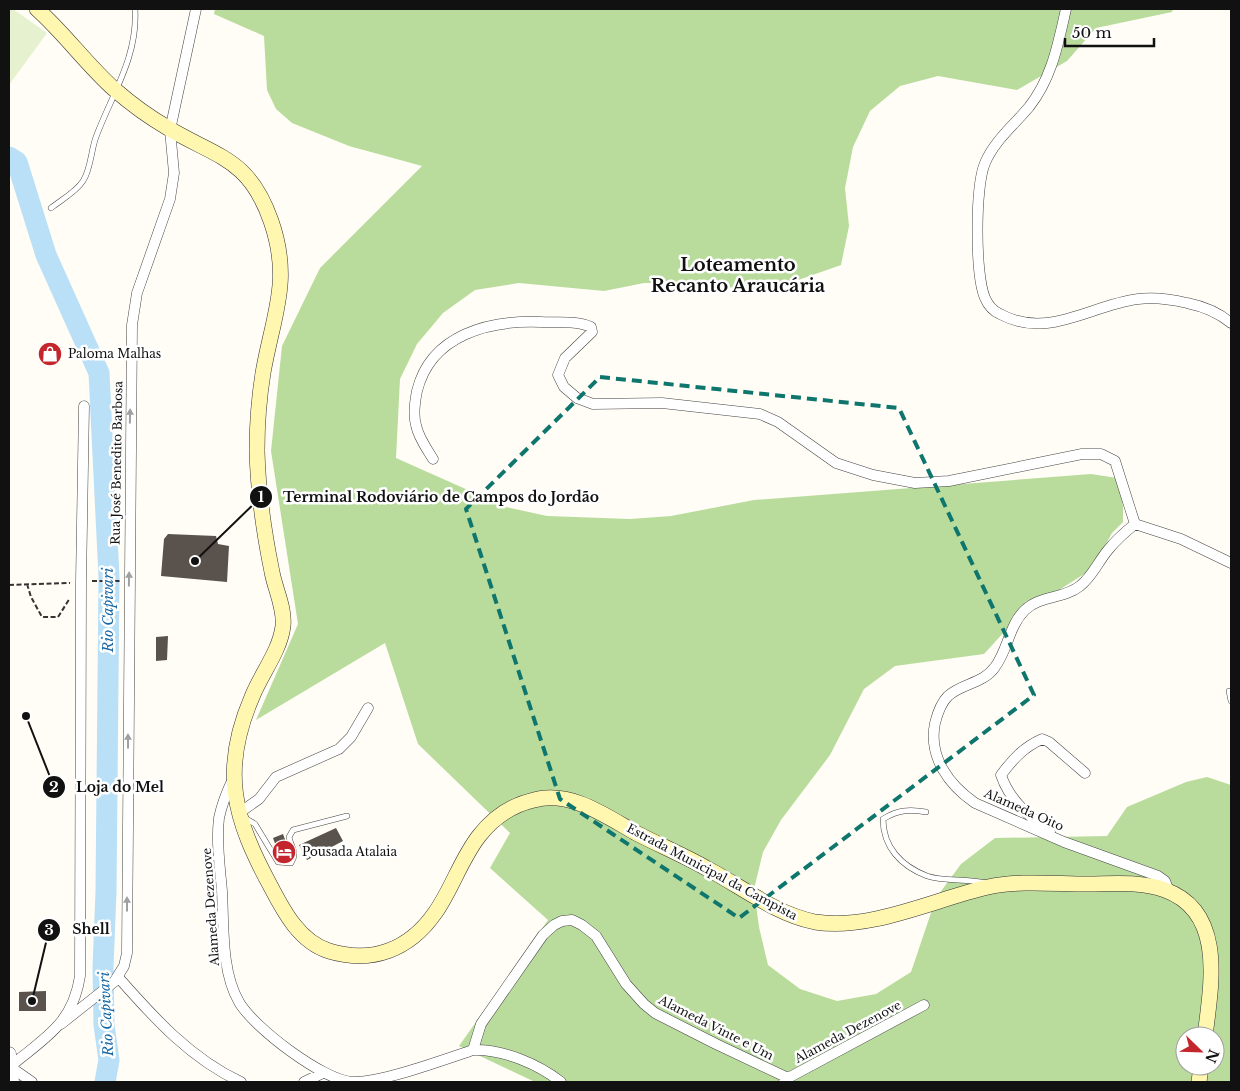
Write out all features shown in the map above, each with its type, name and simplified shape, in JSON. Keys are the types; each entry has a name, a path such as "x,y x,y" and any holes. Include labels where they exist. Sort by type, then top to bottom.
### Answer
{"main road":[{"name":"Estrada Municipal da Campista","path":"37,9 117,92 170,130 228,159 247,176 256,187 272,222 280,255 281,296 263,371 258,411 257,452 270,562 283,612 283,626 278,643 252,696 241,724 235,754 233,779 238,813 255,858 294,925 312,943 326,950 361,957 380,955 401,947 435,913 479,835 499,816 515,806 540,797 559,798 583,804 708,868 796,918 822,923 848,923 887,916 994,885 1129,884 1169,891 1186,902 1203,922 1213,955 1206,1026"}],"street":[{"name":"Rua José Benedito Barbosa","path":"116,980 124,966 127,952 132,325 137,293 170,199 174,173 170,130 196,9"},
{"path":"1066,9 1048,78 1030,106 998,141 985,163 978,191 980,280 985,298 994,312 1015,322 1033,325 1060,321 1137,299 1163,298 1200,306 1231,323"},
{"path":"433,459 416,425 415,401 420,380 429,363 446,344 475,329 513,321 581,324 590,327 592,332 564,358 558,375 564,387 577,398 593,404 662,403 760,414 778,422 836,463 873,475 915,483 949,481 1082,454 1101,454 1115,461 1135,524 1174,536 1231,563"},
{"path":"61,1024 77,993 80,976 86,581 84,406"},
{"name":"Alameda Oito","path":"1135,524 1119,537 1079,588 1039,600 1024,611 995,667 982,680 958,688 946,698 937,715 933,732 935,754 946,776 964,795 975,803 1064,842 1158,876 1165,881 1169,891"},
{"path":"238,813 253,805 276,777 339,749 351,737 368,708"},
{"path":"1064,842 1020,807 1004,786 1001,775 1014,757 1042,739 1049,742 1085,773"},
{"name":"Alameda Dezenove","path":"233,779 222,801 219,821 228,968 238,1002 249,1017 278,1042 323,1073 352,1082 389,1079 473,1050 500,1053 535,1066 561,1082"},
{"name":"Alameda Vinte e Um","path":"473,1050 481,1024 543,935 554,925 572,920 596,936 626,984 644,1004 655,1012 786,1080"},
{"path":"32,1082 11,1067 116,980 197,1057 241,1082"},
{"name":"Alameda Dezenove","path":"786,1080 924,1004"},
{"path":"304,1082 323,1073"}],"lane":[{"path":"51,208 81,184 85,177 95,140 117,92 129,56 136,21 135,9"},
{"path":"1229,692 1231,701"},
{"path":"926,812 911,809 895,812 883,819 883,834 894,853 905,864 928,876 976,881 994,885"},
{"path":"238,813 255,824 278,862 283,864 291,863 294,858 295,852 289,837 292,830 347,816"}],"path":[{"path":"9,585 118,580"},
{"path":"27,584 31,597 42,617 58,618 70,598"}],"highlighted area":[{"path":"600,377 899,408 1034,695 739,918 560,799 466,509"}],"green space":[{"path":"9,9 13,9 47,33 9,85"},
{"path":"215,9 1173,9 1172,12 1096,28 1067,61 1017,90 938,76 900,86 870,111 853,147 845,188 849,226 841,265 767,291 688,283 644,283 604,291 519,283 475,290 443,313 417,344 400,379 396,458 506,507 547,516 630,519 671,516 754,500 1091,474 1117,478 1123,506 1123,522 1112,533 1092,569 1059,590 1025,602 1005,631 984,654 895,666 864,689 830,755 781,820 763,852 754,889 759,927 768,965 800,989 837,1001 876,994 911,972 936,898 961,864 995,838 1107,836 1127,807 1186,782 1207,777 1231,785 1231,1082 535,1082 459,1046 548,920 490,868 510,833 418,744 385,643 256,720 298,624 271,451 282,346 320,268 422,166 349,146 292,123 276,109 267,90 264,36 214,14"}],"building":[{"path":"168,534 216,536 218,544 229,546 227,582 161,576 164,539"},
{"path":"168,636 167,660 156,661 156,637"},
{"path":"336,828 343,841 307,860 299,845"},
{"path":"283,834 290,853 283,858 280,857 273,838"},
{"path":"46,991 46,1011 19,1011 19,992"}],"waterway":[{"name":"Rio Capivari","path":"9,157 17,162 46,255 99,373 109,577 106,892 103,967 104,1025 109,1060 105,1082"}],"place":[{"name":"Paloma Malhas","path":"50,354"},
{"name":"Terminal Rodoviário de Campos do Jordão","path":"195,561"},
{"name":"Loja do Mel","path":"26,716"},
{"name":"Pousada Atalaia","path":"284,852"},
{"name":"Shell","path":"32,1001"}],"district":[{"name":"Loteamento Recanto Araucária","path":"738,275"}]}
